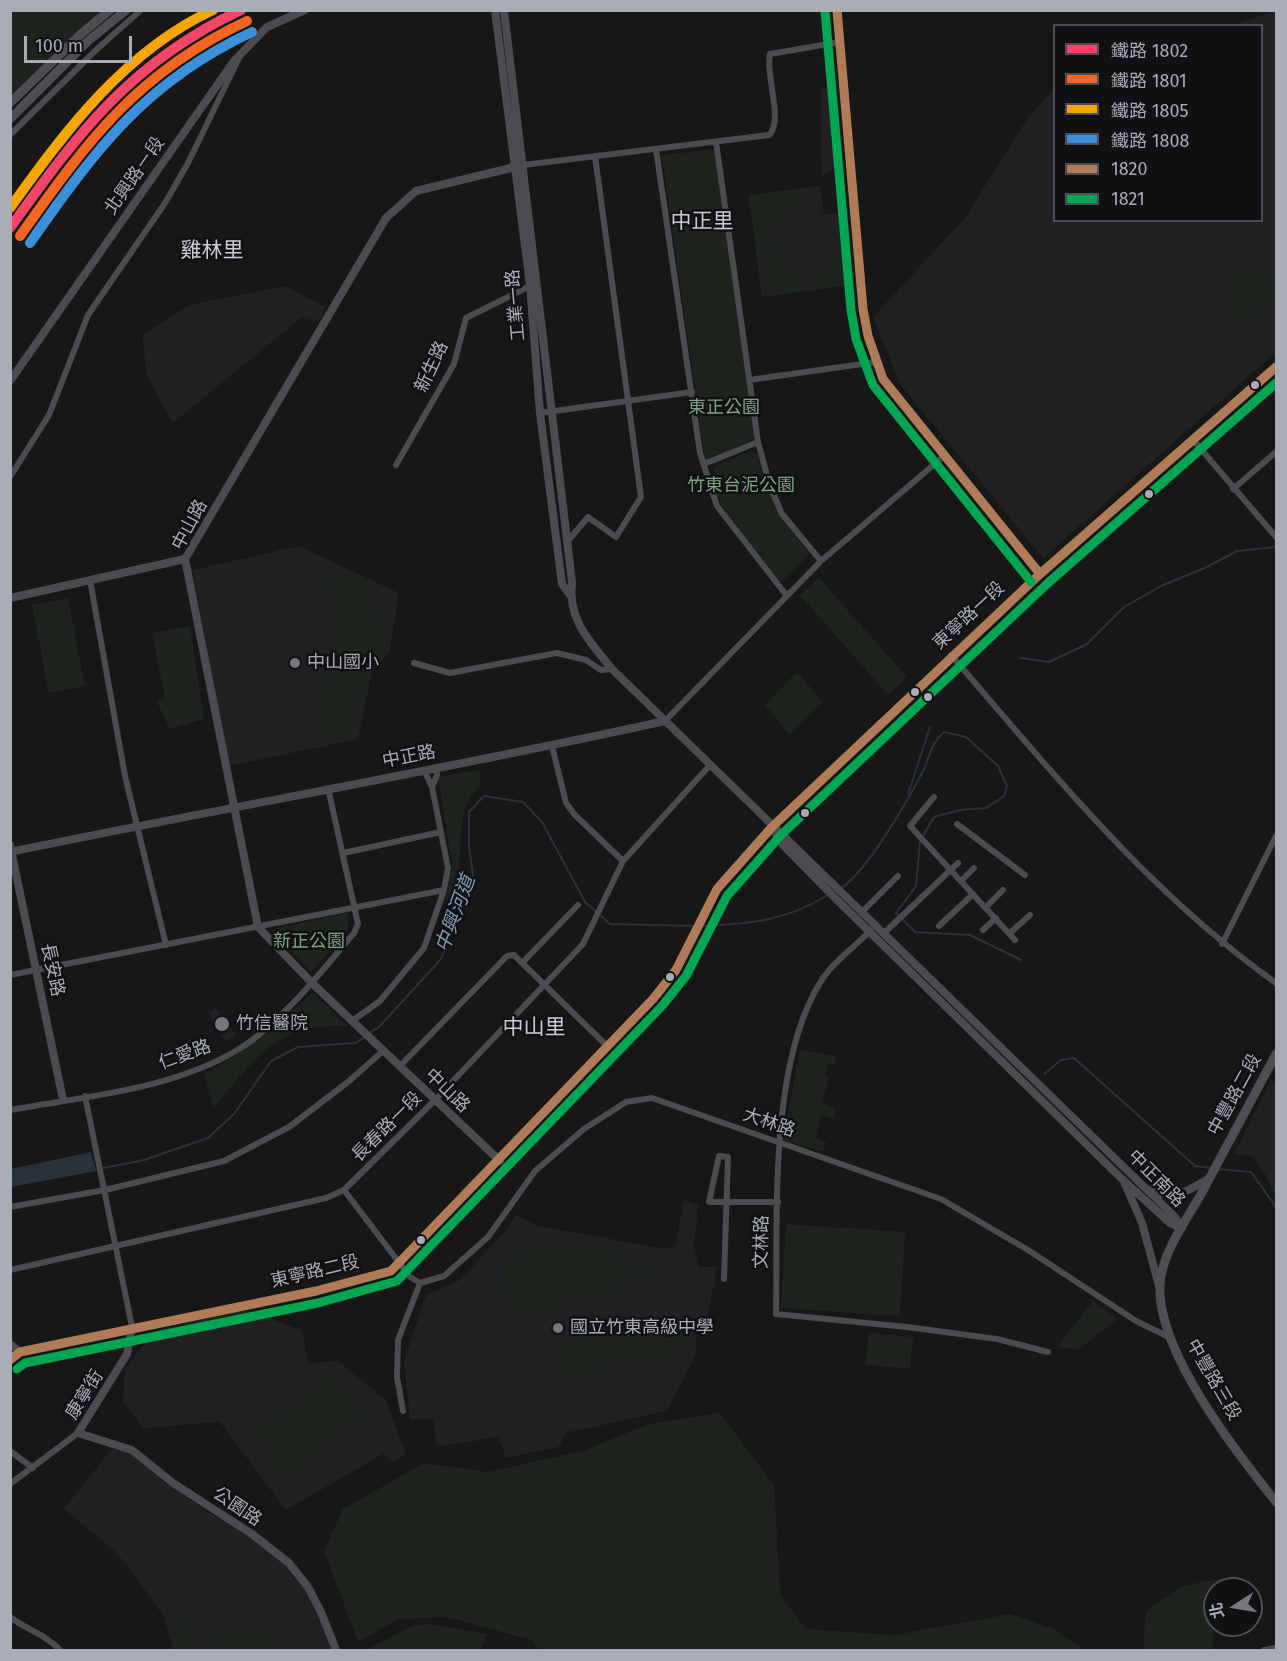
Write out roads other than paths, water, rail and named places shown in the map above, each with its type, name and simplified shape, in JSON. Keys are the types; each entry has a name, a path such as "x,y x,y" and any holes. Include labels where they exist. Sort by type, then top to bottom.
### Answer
{"highway":[{"path":"10,103 81,34 110,10"},
{"path":"10,119 88,41 126,10"}],"main road":[{"name":"東寧路一段","path":"772,827 1040,573 1275,371"},
{"name":"東寧路二段","path":"20,1352 132,1327 316,1291 391,1271 500,1161 606,1045 653,999 676,970 717,889 772,827"},
{"name":"中豐路二段","path":"1208,1179 1276,1054"},
{"path":"1182,1228 1208,1179"},
{"name":"中豐路三段","path":"1182,1228 1161,1275 1163,1314 1169,1337 1180,1360 1221,1427 1246,1465 1276,1502"},
{"path":"10,1360 20,1352"}],"street":[{"path":"10,135 97,49 141,10"},
{"name":"北興路ㄧ段","path":"10,381 242,51 267,27 305,10"},
{"name":"工業一路","path":"495,10 524,202 539,284 551,411 572,582 570,595"},
{"name":"工業一路","path":"504,10 519,165"},
{"path":"837,10 862,309 876,362 883,379 1040,573"},
{"path":"519,165 764,137 772,132 775,120 770,54 840,42"},
{"path":"10,477 49,415 88,315 171,193 242,51"},
{"path":"716,142 758,442 770,486 782,514 821,561"},
{"path":"656,149 704,464 717,506 737,536 787,596"},
{"path":"567,542 588,517 616,537 641,497 595,156"},
{"name":"中山路","path":"258,927 185,559 386,218 416,191 519,165"},
{"name":"工業一路","path":"524,202 540,413 562,584 570,595 580,630 612,669 665,721"},
{"name":"新生路","path":"396,465 454,364 466,318 530,285 539,284"},
{"path":"749,380 876,362"},
{"path":"540,413 692,392"},
{"path":"1194,441 1276,537"},
{"path":"704,464 758,442"},
{"path":"1233,489 1276,452"},
{"path":"772,827 665,721 821,561 944,456"},
{"path":"10,597 185,559"},
{"path":"90,580 115,724 166,945"},
{"path":"414,663 450,673 557,653 586,660 601,670 612,669"},
{"path":"951,655 1089,815 1164,892 1222,944 1276,983"},
{"name":"中正路","path":"11,850 552,746 665,721"},
{"path":"552,746 566,803 575,815 623,861"},
{"name":"長春路一段","path":"10,1270 326,1198 344,1190 435,1100 583,944 623,861 710,765"},
{"path":"432,787 437,775 436,767"},
{"path":"258,927 352,1021 380,1001 424,948 444,890 448,868 432,787 424,770"},
{"name":"仁愛路","path":"10,1110 164,1080 206,1066 240,1049 312,983 354,933 358,924 328,788"},
{"path":"934,796 910,826 1015,940"},
{"path":"957,824 1025,875"},
{"name":"中正南路","path":"772,827 790,839 1174,1216 1182,1228"},
{"name":"中正南路","path":"772,827 783,845 827,890 1123,1180 1170,1224 1182,1228"},
{"path":"343,853 441,832"},
{"path":"1222,944 1276,836"},
{"name":"長安路","path":"11,850 63,1100"},
{"path":"884,933 958,862"},
{"path":"961,881 974,868"},
{"path":"862,912 898,876"},
{"path":"10,975 444,890"},
{"path":"986,908 1003,890"},
{"path":"939,926 973,894"},
{"path":"523,962 578,905"},
{"path":"1010,933 1030,915"},
{"path":"983,930 996,918"},
{"name":"文林路","path":"876,925 824,977 810,1002 789,1074 779,1143 776,1314 907,1326 997,1340 1048,1352"},
{"path":"400,1066 507,956 514,955 606,1045"},
{"name":"中山路","path":"352,1021 500,1161"},
{"path":"10,1207 105,1190 224,1161 289,1126 348,1082 383,1051"},
{"path":"85,1096 132,1327"},
{"name":"大林路","path":"420,1283 444,1276 488,1237 535,1171 584,1129 626,1102 652,1098 941,1199 1037,1256 1136,1321 1169,1337"},
{"path":"724,1279 727,1202 728,1157 719,1156 709,1202 727,1202 778,1202"},
{"path":"1145,1189 1166,1197 1185,1194 1208,1179"},
{"path":"1123,1180 1142,1223 1161,1293"},
{"path":"344,1190 410,1277 420,1283 398,1340 397,1377 403,1411"},
{"name":"康寧街","path":"10,1484 78,1434 128,1354 132,1327"},
{"path":"10,1344 20,1352"},
{"name":"公園路","path":"78,1434 132,1450 173,1483 252,1534 289,1563 308,1587 336,1650"},
{"path":"10,1451 33,1468"},
{"path":"10,1617 27,1629 39,1632 60,1650"},
{"path":"1264,1650 1276,1648"}],"waterway":[{"path":"1020,658 1049,662 1087,644 1124,607 1161,586 1207,567 1237,551 1276,547"},
{"path":"908,794 930,727"},
{"path":"841,888 863,867 886,834 916,784 933,745 940,736 944,732 966,737 998,766 1007,786 1004,796 986,808 960,810 934,817 923,836"},
{"name":"中興河道","path":"369,1033 379,1027 441,959 473,875 469,846 469,812 484,796 523,802 542,822 585,902 610,924 696,926"},
{"path":"920,841 916,886 896,913 915,932 970,935 1021,960"},
{"name":"中興河道","path":"701,926 767,920 797,911 828,895"},
{"name":"中興河道","path":"93,1170 144,1160 208,1138 234,1114 271,1061 298,1047 356,1043 365,1037"},
{"path":"1044,1074 1061,1060 1074,1058 1195,1166 1212,1168"},
{"path":"1217,1169 1251,1172 1276,1207"}],"rail line":[{"name":"1805","path":"10,208 75,122 125,70 181,27 213,10"},
{"name":"1802","path":"10,228 60,161 110,102 168,52 202,30 241,10"},
{"name":"1801","path":"20,236 93,139 145,86 209,41 247,21"},
{"name":"1808","path":"30,243 77,177 101,148 152,96 181,73 252,32"}],"place":[{"name":"中山國小","path":"295,663"},
{"name":"竹信醫院","path":"222,1024"},
{"name":"國立竹東高級中學","path":"558,1328"}],"district":[{"name":"中正里","path":"702,222"},
{"name":"雞林里","path":"212,251"},
{"name":"中山里","path":"534,1028"}],"park label":[{"name":"東正公園","path":"724,408"},
{"name":"竹東台泥公園","path":"741,486"},
{"name":"新正公園","path":"309,942"}]}
